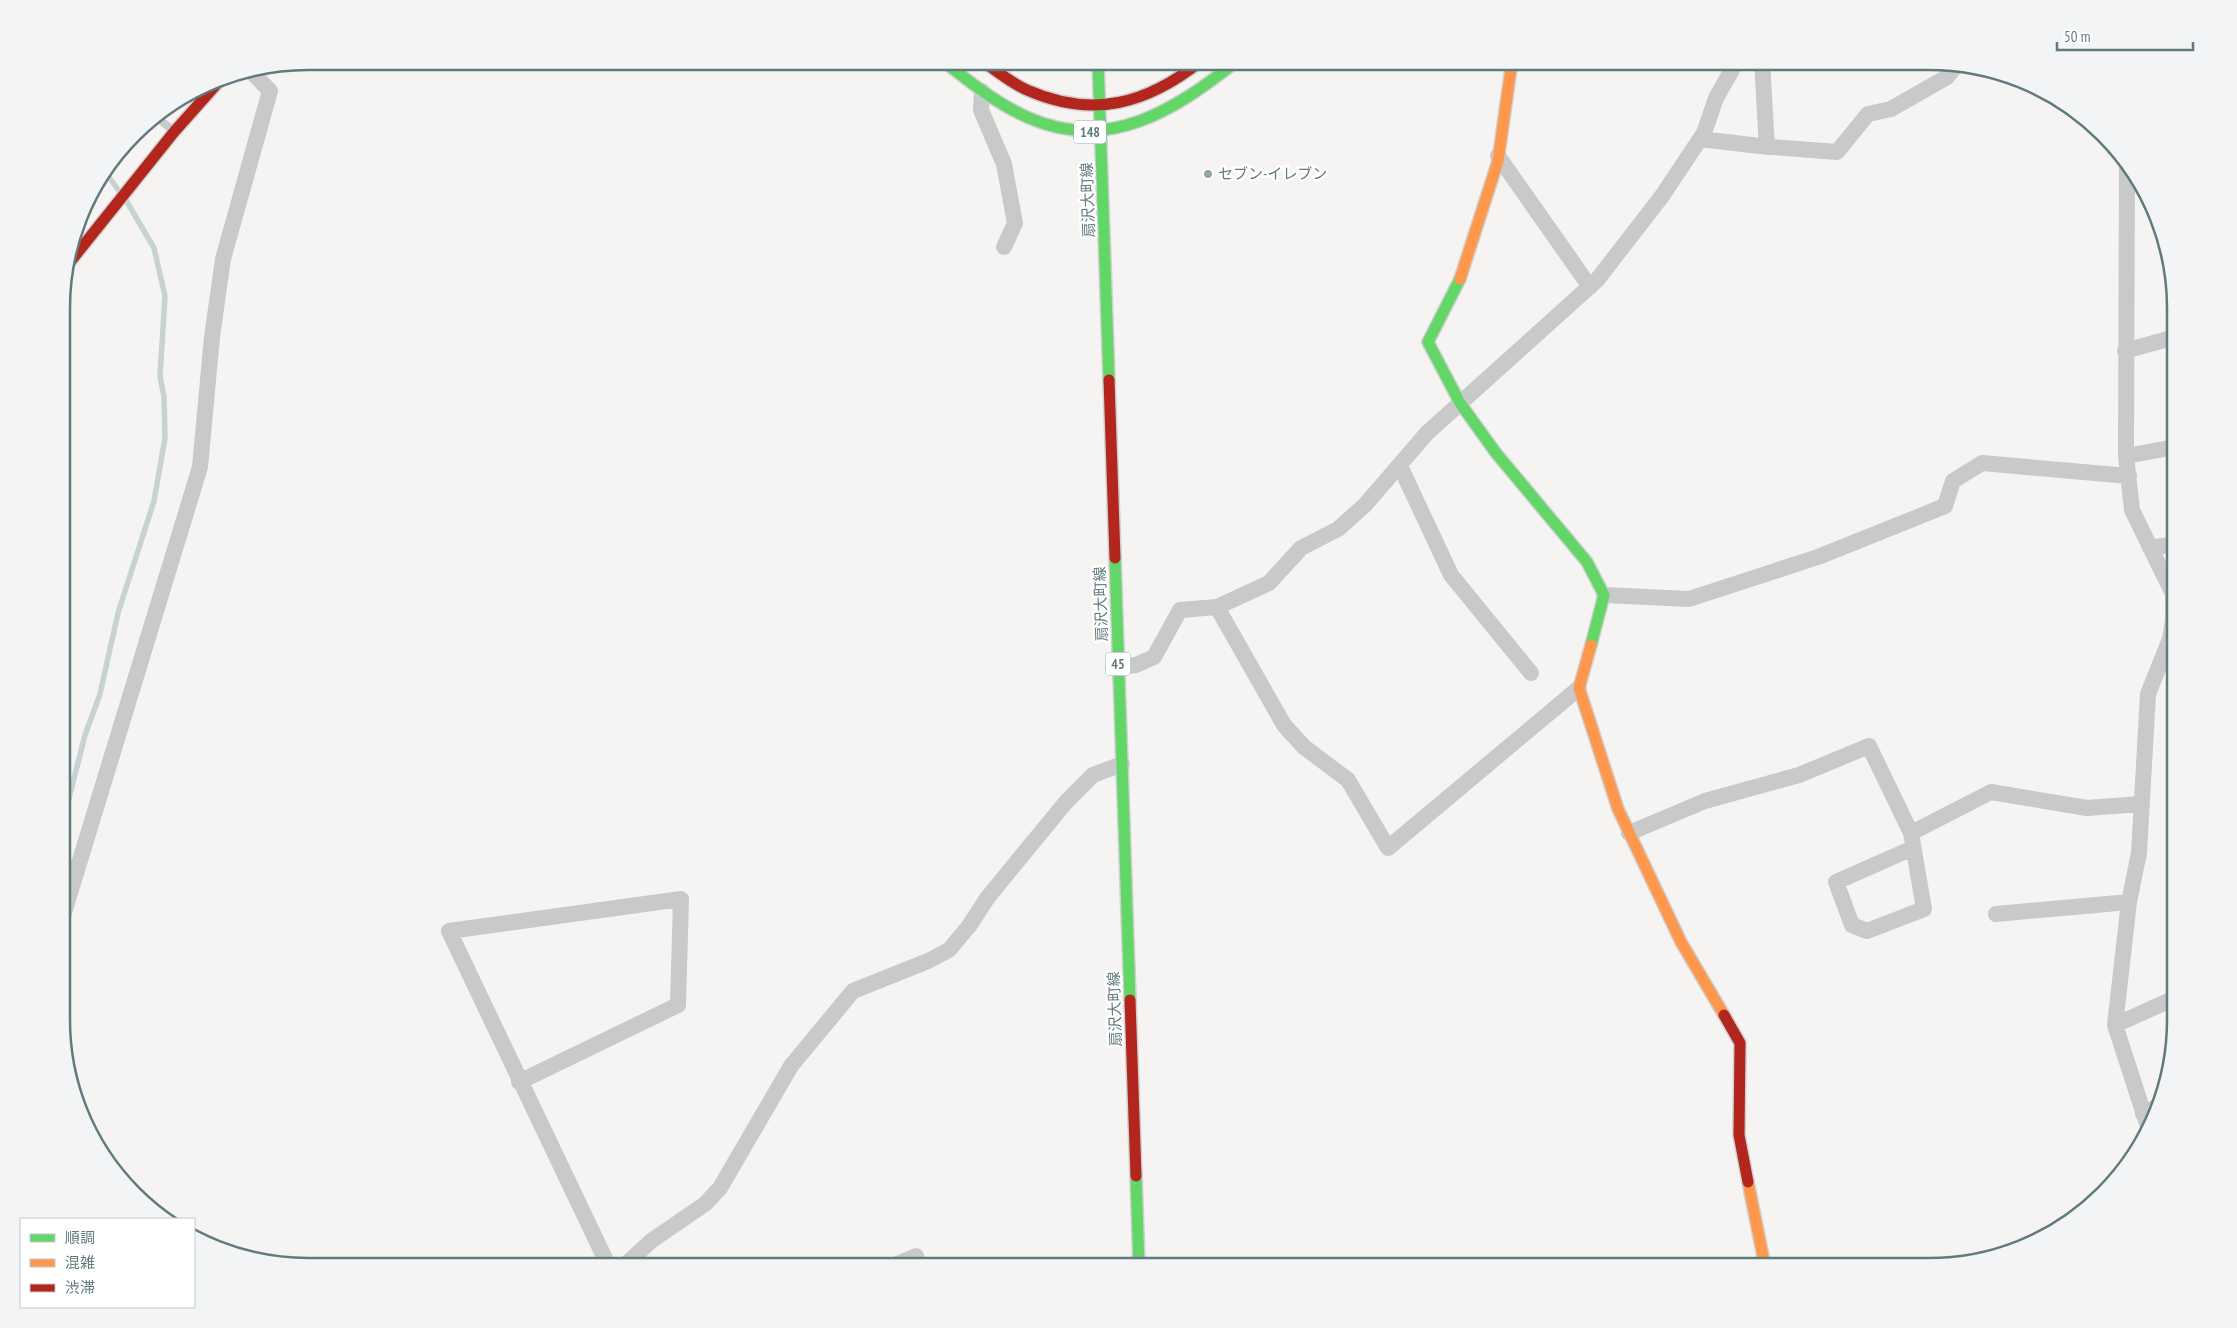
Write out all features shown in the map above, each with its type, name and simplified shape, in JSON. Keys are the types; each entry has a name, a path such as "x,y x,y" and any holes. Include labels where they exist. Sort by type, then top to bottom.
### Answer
{"main road":[{"name":"148","path":"954,70 982,91 1026,118 1080,132 1101,131 1133,125 1171,110 1203,90 1226,70"},
{"name":"148","path":"996,70 1026,90 1055,101 1100,107 1127,103 1152,94 1191,70"},
{"name":"扇沢大町線","path":"1098,70 1139,1258"},
{"path":"1511,70 1498,156 1462,278 1428,342 1460,403 1496,453 1587,562 1604,595 1579,688 1618,809 1681,942 1740,1043 1739,1135 1763,1258"},
{"path":"76,254 174,132 210,92"}],"street":[{"path":"1119,667 1136,665 1154,657 1180,610 1217,607 1269,583 1302,548 1338,529 1365,505 1427,434 1590,287 1662,196 1700,139 1716,98 1732,70"},
{"path":"1763,70 1767,147"},
{"path":"1700,139 1767,147 1837,152 1868,114 1892,109 1947,77 1952,71"},
{"path":"70,893 200,467 212,337 223,259 270,91 256,76"},
{"path":"982,91 982,110 1004,164 1015,223 1004,247"},
{"path":"1498,156 1590,287"},
{"path":"2127,176 2126,456 2132,510 2167,582"},
{"path":"2125,351 2167,339"},
{"path":"2126,456 2167,448"},
{"path":"1604,595 1689,599 1755,580 1945,506 1953,481 1982,464 2129,476"},
{"path":"1400,466 1451,575 1531,673"},
{"path":"2150,548 2167,545"},
{"path":"1217,607 1284,725 1304,747 1348,780 1388,848 1579,688"},
{"path":"2145,1119 2115,1025 2129,902 2139,853 2148,694 2167,646"},
{"path":"1629,833 1704,801 1799,774 1869,746 1912,841 1924,910 1867,931 1852,925 1836,882 1912,841 1991,792 2086,808 2141,804"},
{"path":"633,1258 651,1241 705,1204 720,1188 791,1066 853,991 928,961 949,950 969,926 988,897 1066,802 1093,775 1122,764"},
{"path":"519,1082 678,1005 681,899 449,931 519,1082 605,1258"},
{"path":"1996,914 2129,902"},
{"path":"2115,1025 2167,1002"},
{"path":"2143,1114 2149,1111"}],"lane":[{"path":"161,121 174,132"}],"waterway":[{"path":"109,177 119,191"},
{"path":"70,794 85,735 100,694 118,613 154,501 165,438 164,397 160,376 165,296 154,248 127,202"}],"traffic: fast":[{"path":"955,70 984,92 1029,118 1058,128 1087,131 1114,128 1140,121 1165,110 1190,96 1226,70"},
{"path":"1098,70 1109,380"},
{"path":"1460,279 1428,342 1460,403 1496,453 1587,562 1604,595 1591,645"},
{"path":"1115,558 1130,1000"},
{"path":"1136,1176 1139,1258"}],"traffic: slow":[{"path":"1460,279 1498,161 1511,70"},
{"path":"1591,645 1579,688 1618,809 1681,942 1724,1015"},
{"path":"1748,1182 1763,1258"}],"traffic: jam":[{"path":"995,70 1021,87 1051,99 1074,104 1097,105 1140,97 1160,88 1189,70"},
{"path":"76,254 174,132 210,92"},
{"path":"1109,380 1115,558"},
{"path":"1130,1000 1136,1176"},
{"path":"1724,1015 1740,1043 1739,1135 1748,1182"}],"place":[{"name":"セブン-イレブン","path":"1208,174"}]}
